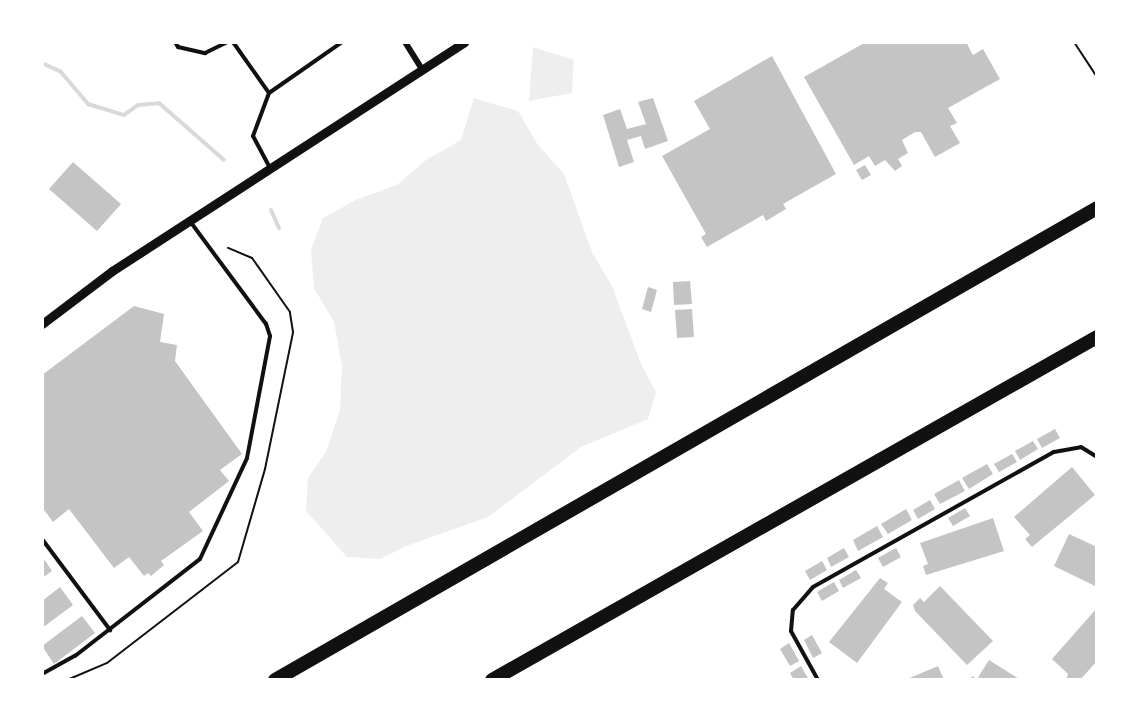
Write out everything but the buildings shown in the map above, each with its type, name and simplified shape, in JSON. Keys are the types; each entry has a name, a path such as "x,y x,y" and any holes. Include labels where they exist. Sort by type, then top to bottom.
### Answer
{"highway":[{"path":"275,680 1097,208"},
{"path":"492,680 1097,337"}],"street":[{"path":"405,42 422,69"},
{"path":"42,324 189,220 464,42"}],"lane":[{"path":"175,42 178,47 205,53 228,42"},
{"path":"233,42 269,93"},
{"path":"270,168 253,136 269,93 342,42"},
{"path":"42,674 75,656 200,560 247,458 270,347 266,324 189,220"},
{"path":"818,680 791,631 793,610 813,587 1054,452 1081,447 1097,457"},
{"path":"42,539 110,630"}],"path":[{"path":"1074,42 1097,77"},
{"path":"67,680 107,663 238,562"}],"shaded area":[{"path":"533,47 574,60 572,93 529,101"},
{"path":"474,98 518,111 538,145 564,174 592,252 612,286 641,364 656,392 648,419 581,447 488,517 409,545 380,559 347,557 306,511 308,478 326,452 340,410 342,366 334,322 314,288 311,250 323,218 358,199 397,185 426,160 461,140"}],"waterway":[{"path":"42,63 61,72 88,104 124,115 138,105 159,103 224,160"},
{"path":"271,210 279,228"}]}
